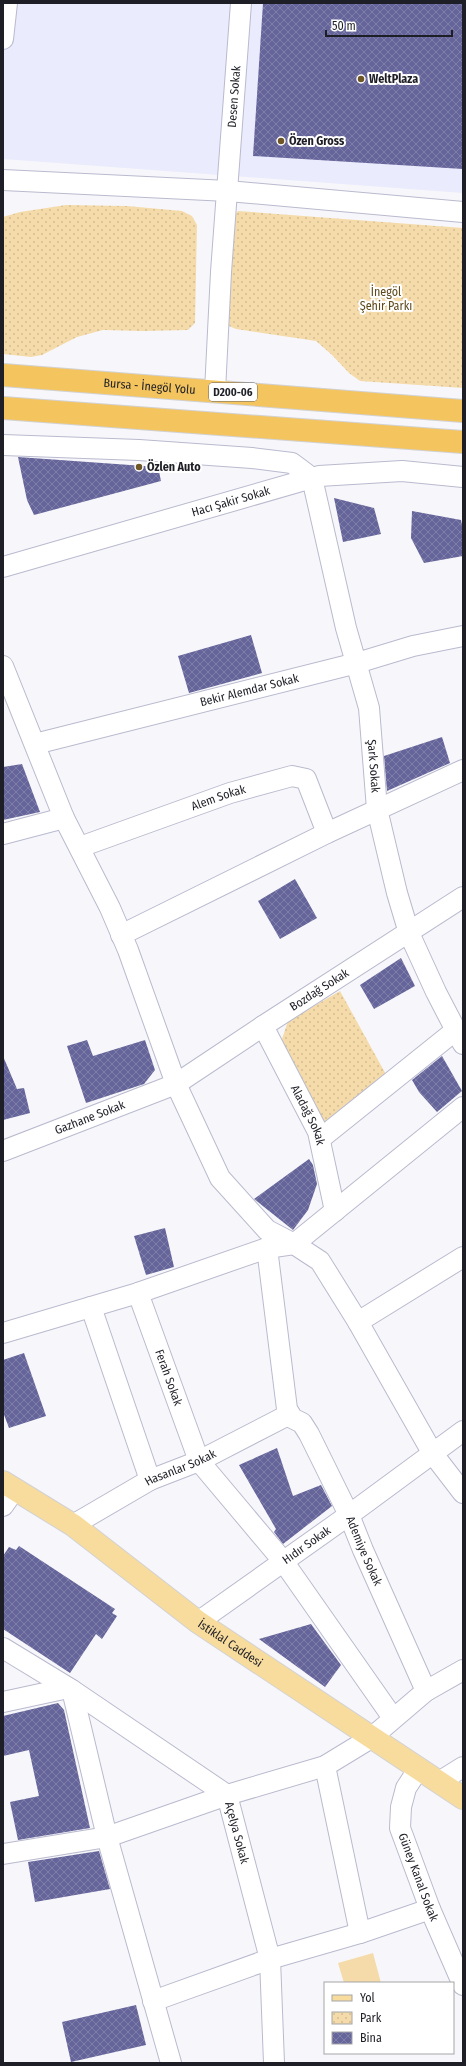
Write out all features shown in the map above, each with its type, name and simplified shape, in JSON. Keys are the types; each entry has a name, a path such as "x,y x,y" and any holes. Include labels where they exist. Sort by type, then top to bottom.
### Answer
{"highway":[{"name":"Bursa - İnegöl Yolu","path":"3,375 463,411"},
{"path":"3,408 463,442"}],"main road":[{"name":"İstiklal Caddesi","path":"7,1492 73,1525 198,1622 463,1798"}],"street":[{"path":"3,39 8,3"},
{"name":"Desen Sokak","path":"215,391 241,3"},
{"path":"3,180 228,191 463,212"},
{"path":"3,445 139,450 252,458 292,463 312,478"},
{"name":"Hacı Şakir Sokak","path":"3,567 319,476 402,471 463,477"},
{"name":"Şark Sokak","path":"312,478 346,628 369,708 377,809 397,893 409,934 459,1037"},
{"name":"Bekir Alemdar Sokak","path":"35,744 357,664 413,646 463,636"},
{"path":"3,666 8,688 35,744 64,818 80,847 121,935 176,1084 196,1131 220,1178 267,1230 320,1260 358,1322 433,1454 463,1493"},
{"path":"121,935 326,833 463,770"},
{"name":"Alem Sokak","path":"80,847 230,793 292,776 306,779 326,833"},
{"path":"3,834 64,818"},
{"name":"Bozdağ Sokak","path":"176,1084 263,1026 409,934 463,898"},
{"name":"Aladağ Sokak","path":"263,1026 320,1139 335,1211"},
{"path":"320,1139 459,1037"},
{"name":"Gazhane Sokak","path":"3,1151 176,1084"},
{"path":"3,1333 138,1293 267,1248 294,1244 463,1107"},
{"path":"267,1248 288,1409 291,1416"},
{"path":"358,1322 463,1257"},
{"name":"Ferah Sokak","path":"138,1293 199,1461"},
{"path":"91,1307 150,1480"},
{"name":"Hasanlar Sokak","path":"73,1525 150,1480 199,1461 291,1416"},
{"name":"Ademiye Sokak","path":"291,1416 302,1423 309,1434 349,1515 426,1691"},
{"name":"Hıdır Sokak","path":"198,1622 349,1515 463,1431"},
{"path":"199,1461 283,1561 393,1718"},
{"name":"Açelya Sokak","path":"3,1648 70,1689 227,1794 270,1959 274,2063"},
{"path":"3,1854 107,1837 227,1794 325,1766 371,1738 426,1691 463,1670"},
{"path":"3,1702 70,1689 107,1837 171,2063"},
{"path":"325,1766 360,1933"},
{"path":"439,1782 463,1767"},
{"name":"Güney Kanal Sokak","path":"419,1768 406,1788 401,1807 400,1828 430,1909 463,1985"},
{"path":"153,2001 270,1959 360,1933 430,1909"}],"shaded area":[{"path":"3,3 463,3 463,193 3,159"}],"green space":[{"path":"66,205 127,206 182,211 192,216 197,225 195,323 188,330 103,330 77,337 42,355 31,357 3,354 3,217 20,212"},
{"name":"İnegöl Şehir Parkı","path":"238,211 463,228 463,388 360,381 349,373 316,341 236,329 215,320 225,228"},
{"path":"340,991 388,1078 327,1127 284,1050 282,1039 288,1021"},
{"path":"373,1953 381,1982 344,1982 338,1963"}],"building":[{"name":"WeltPlaza","path":"263,3 463,3 463,169 253,156"},
{"path":"18,457 158,467 161,481 34,515 27,500"},
{"path":"334,498 374,508 381,534 343,542"},
{"path":"412,511 461,520 463,530 463,556 424,563 411,538"},
{"path":"251,635 262,673 189,693 178,656"},
{"path":"442,737 450,763 387,791 384,756"},
{"path":"22,764 40,812 3,820 3,767"},
{"path":"295,879 317,918 280,939 258,901"},
{"path":"401,958 415,986 374,1009 360,985"},
{"path":"87,1040 93,1056 145,1040 155,1070 144,1084 86,1103 67,1046"},
{"path":"3,1056 17,1089 24,1088 30,1113 3,1120"},
{"path":"442,1056 462,1091 437,1112 419,1092 412,1080"},
{"path":"309,1159 313,1165 317,1184 308,1210 293,1230 254,1199"},
{"path":"165,1228 174,1267 146,1275 134,1236"},
{"path":"24,1353 46,1416 9,1428 3,1412 3,1360"},
{"path":"277,1448 293,1496 321,1485 332,1506 283,1544 274,1532 276,1529 239,1465"},
{"path":"19,1546 115,1609 112,1613 117,1616 102,1639 96,1634 70,1673 3,1629 3,1556 9,1547 16,1550"},
{"path":"311,1624 341,1665 325,1687 259,1639"},
{"path":"58,1703 64,1710 90,1828 18,1840 10,1802 39,1796 29,1750 3,1756 3,1716"},
{"path":"99,1851 110,1889 35,1902 28,1862"},
{"path":"136,2005 146,2045 71,2062 62,2022"}],"place":[{"name":"WeltPlaza","path":"361,79"},
{"name":"Özen Gross","path":"281,141"},
{"name":"Özlen Auto","path":"139,467"}]}
